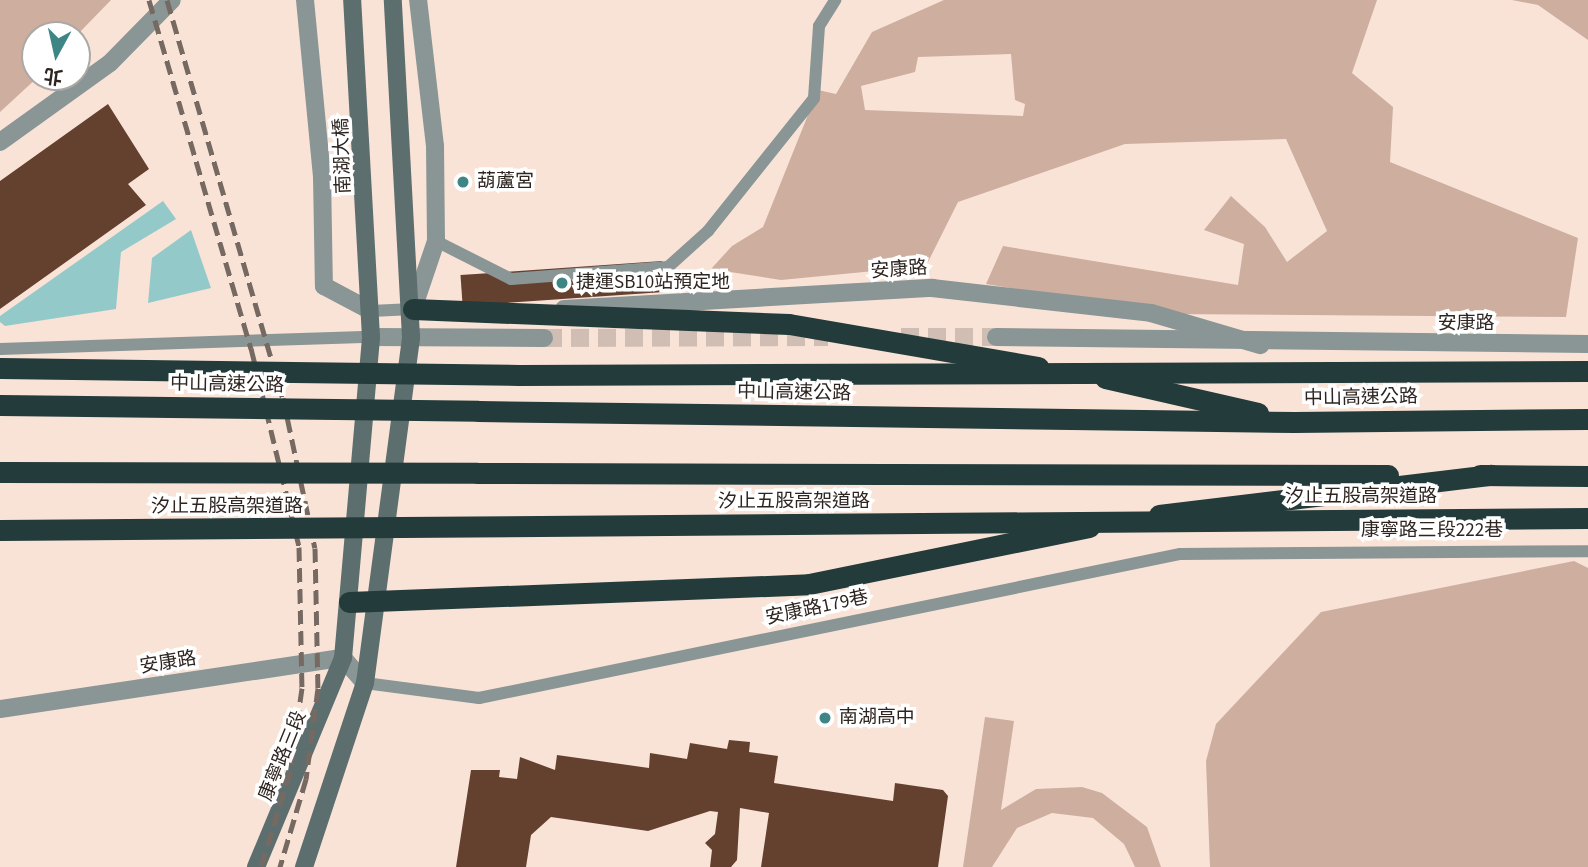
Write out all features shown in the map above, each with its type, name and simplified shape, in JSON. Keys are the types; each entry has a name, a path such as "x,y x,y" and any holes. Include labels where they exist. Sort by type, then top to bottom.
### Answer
{"highway":[{"path":"414,309 789,324 1161,388 1294,422"},
{"path":"0,368 519,374 1588,371"},
{"name":"中山高速公路","path":"0,405 1294,422 1588,419"},
{"path":"0,472 1588,476"},
{"path":"348,602 381,603 809,584 1203,508 1491,475"},
{"name":"汐止五股高架道路","path":"0,530 1588,517"}],"main road":[{"name":"南湖大橋","path":"348,602 371,337 352,0"},
{"path":"304,867 365,683 381,603 414,309 393,0"},
{"name":"康寧路三段","path":"257,867 343,658 348,602"}],"street":[{"path":"0,142 110,64 172,0"},
{"path":"305,0 322,176 324,286 370,311"},
{"path":"414,309 436,241 435,146 418,0"},
{"name":"安康路","path":"536,313 606,302 694,305 932,288 1151,313 1260,345"},
{"name":"安康路","path":"996,337 1096,334 1260,345 1588,344"},
{"path":"371,337 544,338"},
{"path":"343,658 365,683"},
{"name":"安康路","path":"0,709 343,658"}],"lane":[{"path":"436,241 511,279 668,267 708,231 814,98 821,62 819,26 835,0"},
{"path":"370,311 414,309"},
{"path":"0,349 371,337"},
{"name":"康寧路三段222巷","path":"1276,549 1588,551"},
{"name":"安康路179巷","path":"365,683 478,698 1180,554 1276,549"}],"shaded area":[{"path":"0,0 111,0 91,21 21,21 23,91 0,112"},
{"path":"944,0 1377,0 1352,73 1393,107 1390,162 1578,238 1566,317 1168,314 986,284 1003,246 1238,285 1244,244 1204,230 1231,196 1265,227 1287,262 1327,231 1286,139 1125,144 958,202 926,266 781,280 711,269 732,246 763,227 818,90 836,94 872,32","holes":["1011,54 1015,100 1025,104 1023,116 865,110 861,86 915,72 918,57"]},
{"path":"1512,0 1588,0 1588,40 1538,5"},
{"path":"1574,561 1588,568 1588,867 1210,867 1206,761 1216,724 1321,612"},
{"path":"985,717 1014,721 1001,810 1036,789 1082,787 1102,793 1147,827 1161,867 1135,867 1124,844 1093,818 1052,813 1017,828 992,867 963,867"}],"water":[{"path":"163,201 176,219 121,252 116,309 5,326 0,322 0,316"},
{"path":"191,230 211,288 148,303 152,258"}],"building":[{"path":"108,104 149,169 128,184 146,205 0,309 0,181"},
{"name":"捷運SB10站預定地","path":"662,261 664,292 463,306 460,275"},
{"path":"729,740 750,742 749,752 778,756 774,783 893,801 895,783 943,790 948,796 938,867 761,867 769,813 740,808 737,860 731,867 710,867 712,850 705,843 715,834 718,812 710,811 648,831 551,817 531,835 526,867 456,867 471,770 500,770 499,777 517,779 520,757 555,770 557,755 649,768 650,753 687,759 690,743 727,749"}],"tunnel":[{"path":"544,338 828,337"},
{"path":"901,337 996,337"}],"railway":[{"path":"149,0 251,348 299,547 302,688 290,772 261,867"},
{"path":"167,0 283,398 315,548 318,688 306,779 280,867"}],"place":[{"name":"葫蘆宮","path":"463,182"},
{"name":"捷運SB10站預定地","path":"562,283"},
{"name":"南湖高中","path":"825,718"}]}
